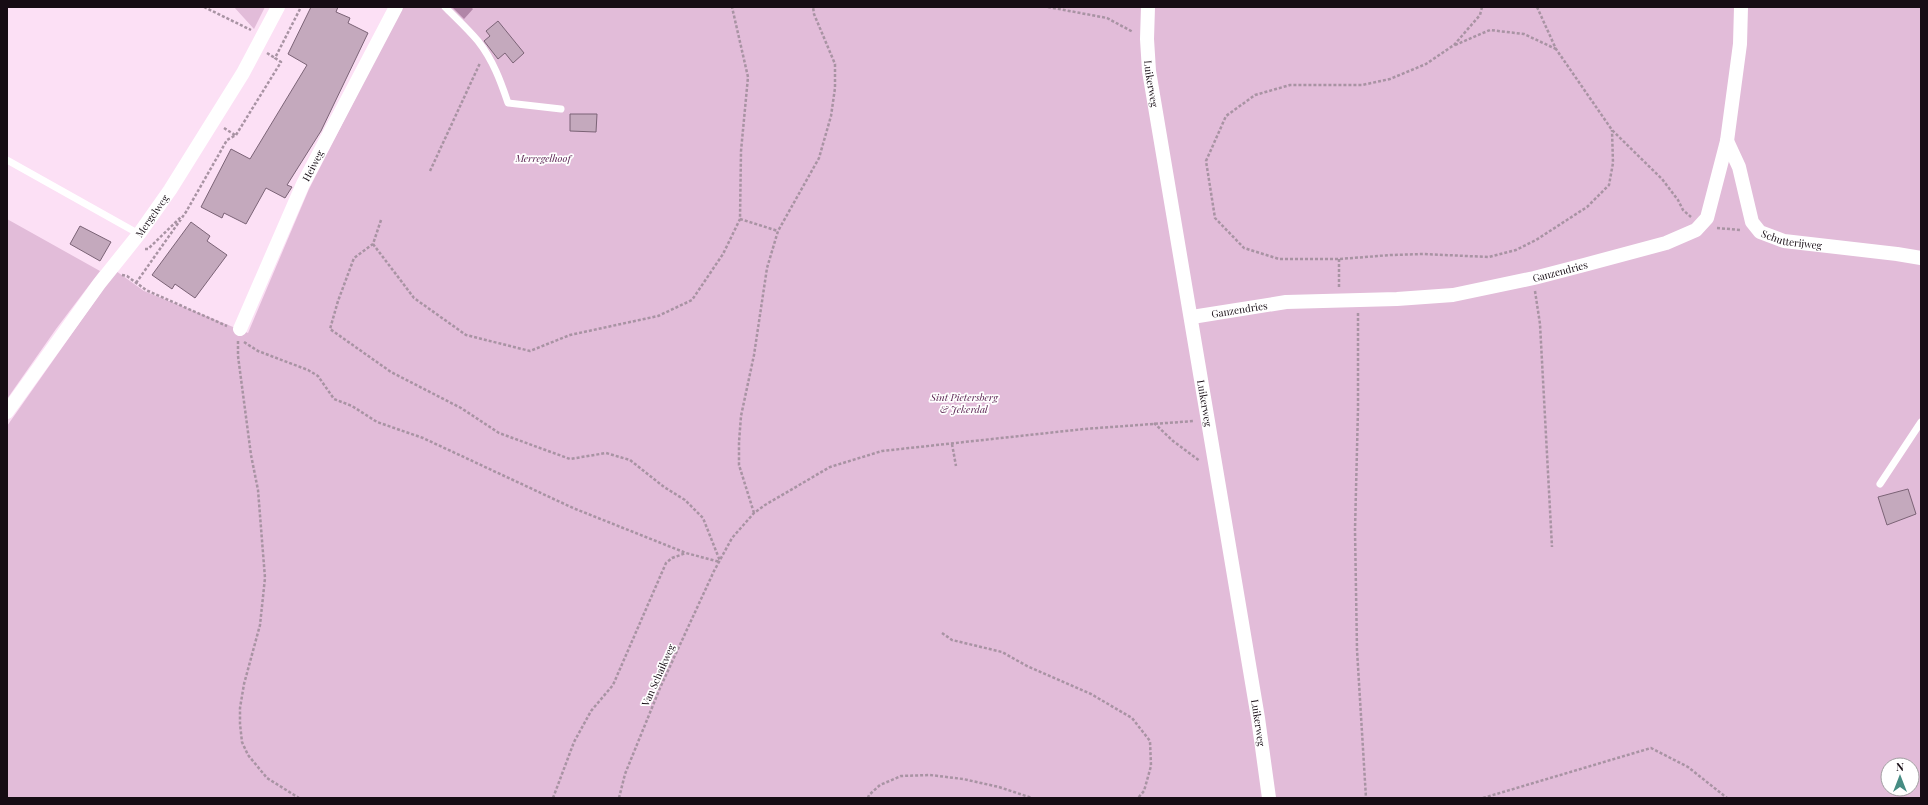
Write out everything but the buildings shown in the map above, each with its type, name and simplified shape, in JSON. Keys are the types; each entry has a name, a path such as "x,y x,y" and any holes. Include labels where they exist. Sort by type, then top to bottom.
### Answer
{"street":[{"name":"Mergelweg","path":"7,412 99,284 139,234 170,190 264,36 278,7"},
{"name":"Heiweg","path":"238,335 302,184 396,7"},
{"name":"Luikerweg","path":"1148,7 1147,39 1150,71 1258,718 1269,798"},
{"path":"1700,226 1707,218 1727,141 1740,44 1741,7"},
{"name":"Schutterijweg","path":"1727,141 1739,167 1752,222 1760,232 1784,241 1921,258"},
{"name":"Ganzendries","path":"1192,317 1262,305 1338,300 1358,301 1453,294 1534,278 1666,243 1696,230 1700,226"}],"lane":[{"path":"445,7 478,42 485,52 499,76 508,103 561,109"},
{"path":"7,160 139,234"},
{"path":"1880,484 1921,422"}],"path":[{"path":"204,7 264,36"},
{"path":"136,283 186,212 227,140 236,135 281,62 275,58 300,7"},
{"path":"373,244 414,298 466,335 530,352 570,335 658,316 692,300 723,254 740,219 741,151 748,77 732,7"},
{"path":"754,514 739,465 741,416 754,355 767,268 778,231 819,158 831,116 835,88 835,64 814,14 813,7"},
{"path":"1048,7 1107,18 1147,39"},
{"path":"1454,45 1480,15 1482,7"},
{"path":"1537,7 1556,49 1612,130 1662,179 1678,200 1683,210 1694,219 1695,224 1700,226 1760,232"},
{"path":"1556,49 1524,34 1490,30 1454,45 1426,64 1390,79 1362,85 1290,85 1255,95 1226,116 1206,160 1214,218 1244,248 1279,259 1339,259 1391,255 1489,257 1516,250 1536,240 1587,207 1609,184 1614,163 1612,130"},
{"path":"430,171 485,52"},
{"path":"125,251 148,249 186,212"},
{"path":"740,219 778,231"},
{"path":"381,220 373,244 354,258 330,329 391,372 461,408 499,433 570,459 606,454 630,460 664,487 685,500 703,518 720,562"},
{"path":"1338,300 1339,259"},
{"path":"120,276 127,276 146,290 238,335 258,351 308,370 318,376 334,399 352,406 378,422 423,438 573,508 686,553 720,562"},
{"path":"1534,278 1540,324 1552,547"},
{"path":"1358,301 1358,409 1354,530 1357,650 1366,798"},
{"path":"238,335 238,356 251,455 258,490 265,578 260,625 244,684 240,708 242,742 248,755 267,778 298,798"},
{"name":"Van Schaikweg","path":"619,798 625,774 660,688 732,538 754,514 802,482 830,467 882,451 1154,423 1208,419"},
{"path":"1154,423 1173,441 1216,472"},
{"path":"952,444 956,466"},
{"path":"552,798 574,742 591,710 613,685 666,564 672,558 686,553"},
{"path":"942,633 952,640 1002,652 1027,666 1091,694 1132,718 1150,741 1151,766 1144,791 1138,798"},
{"path":"1483,798 1651,748 1688,767 1727,798"},
{"path":"868,798 869,794 880,785 901,776 930,775 963,779 999,787 1032,798"}],"green space":[{"path":"234,7 265,7 254,29"},
{"name":"Sint Pietersberg & Jekerdal","path":"402,7 1921,7 1921,798 7,798 7,426 116,271 144,291 248,333 309,189"},
{"path":"7,219 100,271 56,329 7,399"}],"shaded area":[{"path":"452,7 471,7 473,9 464,19"}],"park label":[{"name":"Merregelhoof","path":"543,158"}]}
